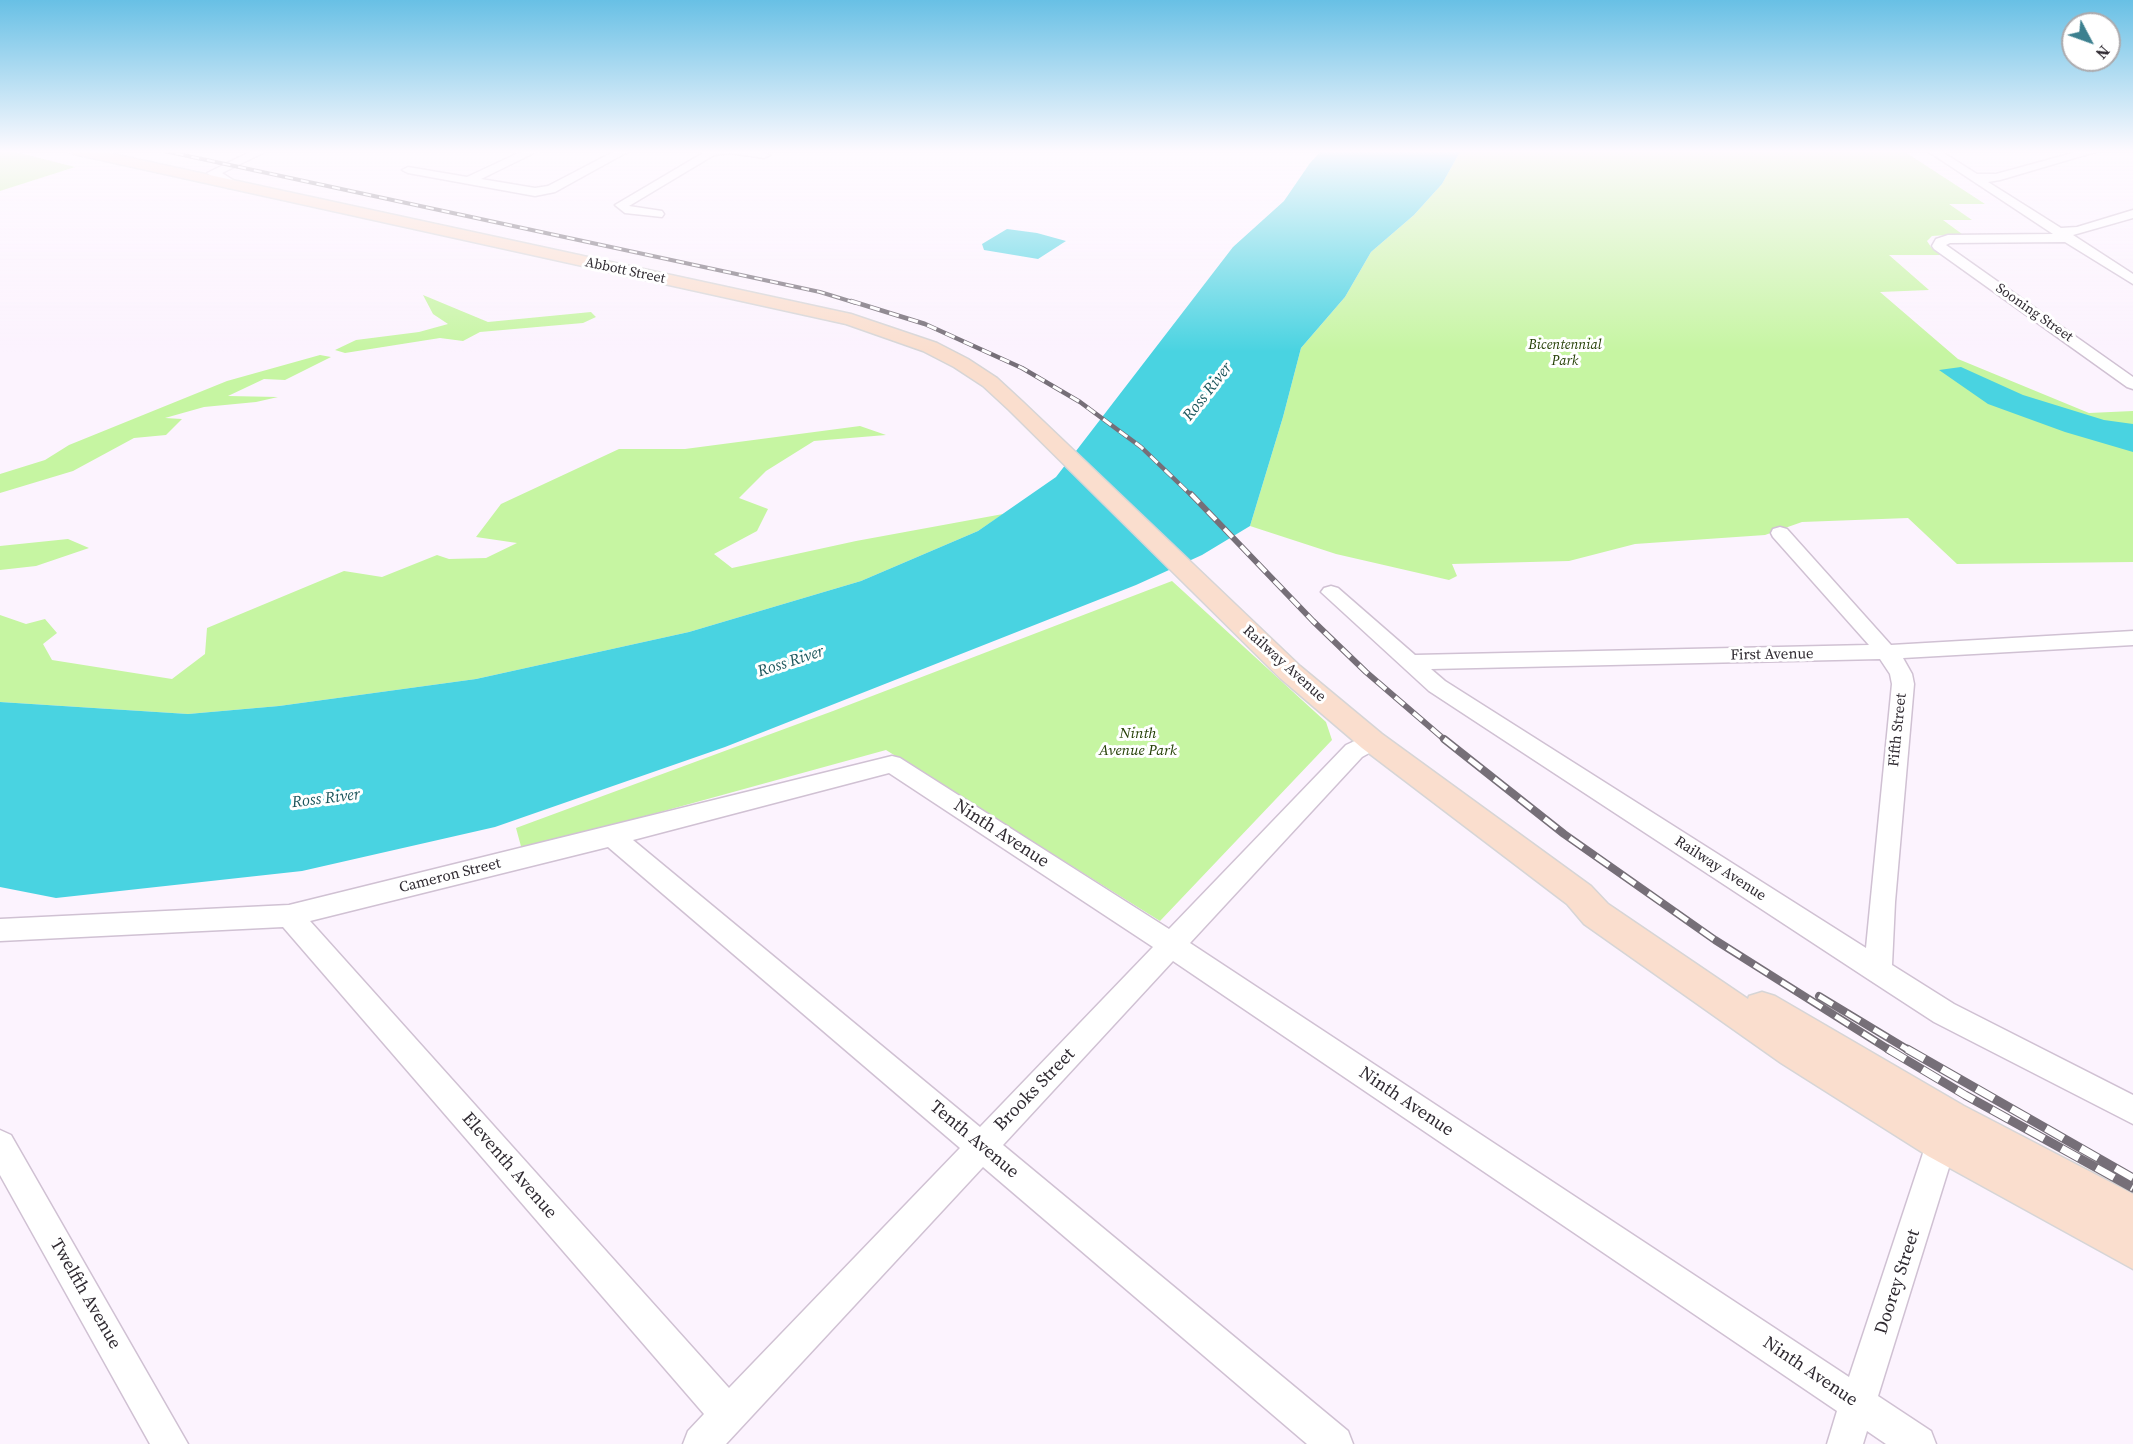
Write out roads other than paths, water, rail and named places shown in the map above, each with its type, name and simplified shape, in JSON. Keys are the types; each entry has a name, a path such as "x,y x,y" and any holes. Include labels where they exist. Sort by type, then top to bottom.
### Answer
{"main road":[{"name":"Abbott Street","path":"380,217 851,320 930,347 990,382 1193,580"},
{"name":"Railway Avenue","path":"1193,580 1290,672 1372,741 1579,895 1596,914 1794,1051 1946,1131 2133,1216"},
{"name":"Railway Avenue","path":"1946,1131 2133,1248"}],"street":[{"path":"2037,217 2133,280"},
{"path":"2065,235 2126,217"},
{"name":"Sooning Street","path":"2065,235 1948,239 1941,242 1939,246 2133,384"},
{"name":"Fifth Street","path":"1779,533 1895,662 1903,684 1882,902 1878,971"},
{"name":"Railway Avenue","path":"1331,592 1437,686 1878,971 1944,1013 2133,1110"},
{"name":"First Avenue","path":"1410,662 1886,652 2133,638"},
{"name":"Brooks Street","path":"701,1444 1173,946 1354,751 1372,741"},
{"name":"Ninth Avenue","path":"892,764 1173,946 1918,1444"},
{"name":"Cameron Street","path":"0,930 289,916 892,764"},
{"name":"Tenth Avenue","path":"612,836 1335,1444"},
{"name":"Eleventh Avenue","path":"289,916 729,1415"},
{"name":"Doorey Street","path":"1845,1444 1946,1131"},
{"name":"Twelfth Avenue","path":"2,1154 170,1444"}],"water":[{"name":"Ross River","path":"1266,217 1411,217 1371,252 1345,297 1301,348 1250,526 1202,555 1136,585 725,747 495,827 302,871 56,898 0,887 0,702 188,714 279,706 476,679 689,632 861,581 978,531 1056,477 1233,247"},
{"path":"1007,229 1037,233 1066,241 1038,259 984,250 982,244"},
{"path":"1961,367 2023,395 2104,420 2133,424 2133,452 2065,432 1988,404 1939,370"}],"railway":[{"path":"473,217 820,292 856,303"},
{"path":"851,301 925,324 1022,368 1080,402 1141,447 1192,496"},
{"path":"1191,494 1313,621 1366,672 1445,740"},
{"path":"1444,739 1564,834 1715,940 1891,1051"},
{"path":"1819,996 1910,1051"},
{"path":"1888,1049 1965,1095 2133,1188"},
{"path":"1907,1049 2133,1178"}],"park label":[{"name":"Bicentennial Park","path":"1565,354"},
{"name":"Ninth Avenue Park","path":"1138,742"}]}
